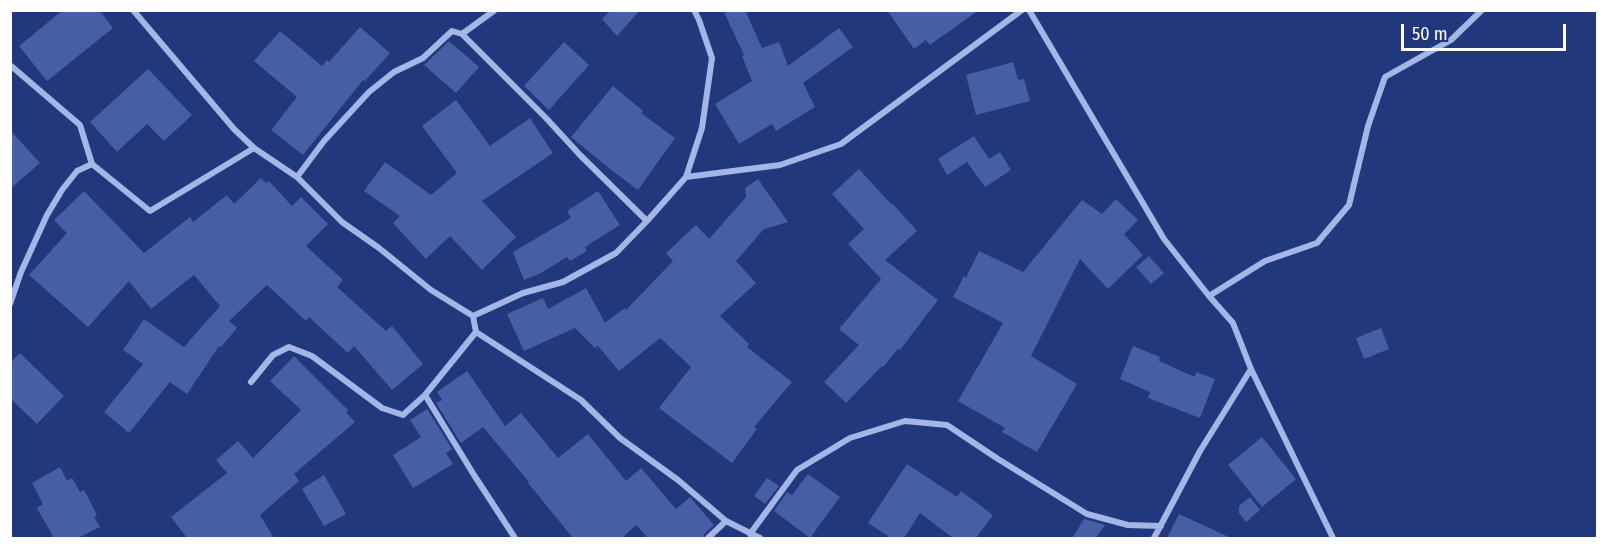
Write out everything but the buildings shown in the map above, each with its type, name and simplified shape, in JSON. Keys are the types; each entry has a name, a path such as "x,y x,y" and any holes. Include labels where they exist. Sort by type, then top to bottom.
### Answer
{"street":[{"path":"133,10 234,129 254,148 297,177 342,222 379,248 431,290 473,316 476,332 581,400 620,438 678,480 726,521 760,538"},
{"path":"462,34 495,10"},
{"path":"473,316 523,293 563,282 616,253 686,177 702,128 712,58 694,10"},
{"path":"686,177 780,165 841,144 1022,10"},
{"path":"1029,10 1164,239 1233,324 1251,369 1333,538"},
{"path":"1209,297 1265,261 1317,243 1349,205 1368,126 1385,77 1451,40 1482,10"},
{"path":"297,177 324,141 369,92 394,72 423,58 452,31 462,34 647,221"},
{"path":"10,65 80,125 92,164 150,211 254,148"},
{"path":"10,304 21,272 47,216 77,171 92,164"},
{"path":"251,382 273,355 289,347 312,356 382,408 403,415 425,395 476,332"},
{"path":"1154,538 1200,451 1251,369"},
{"path":"425,395 515,538"},
{"path":"750,534 796,470 850,438 905,421 947,425 1087,514 1128,525 1161,525"},
{"path":"708,538 726,521"}]}
